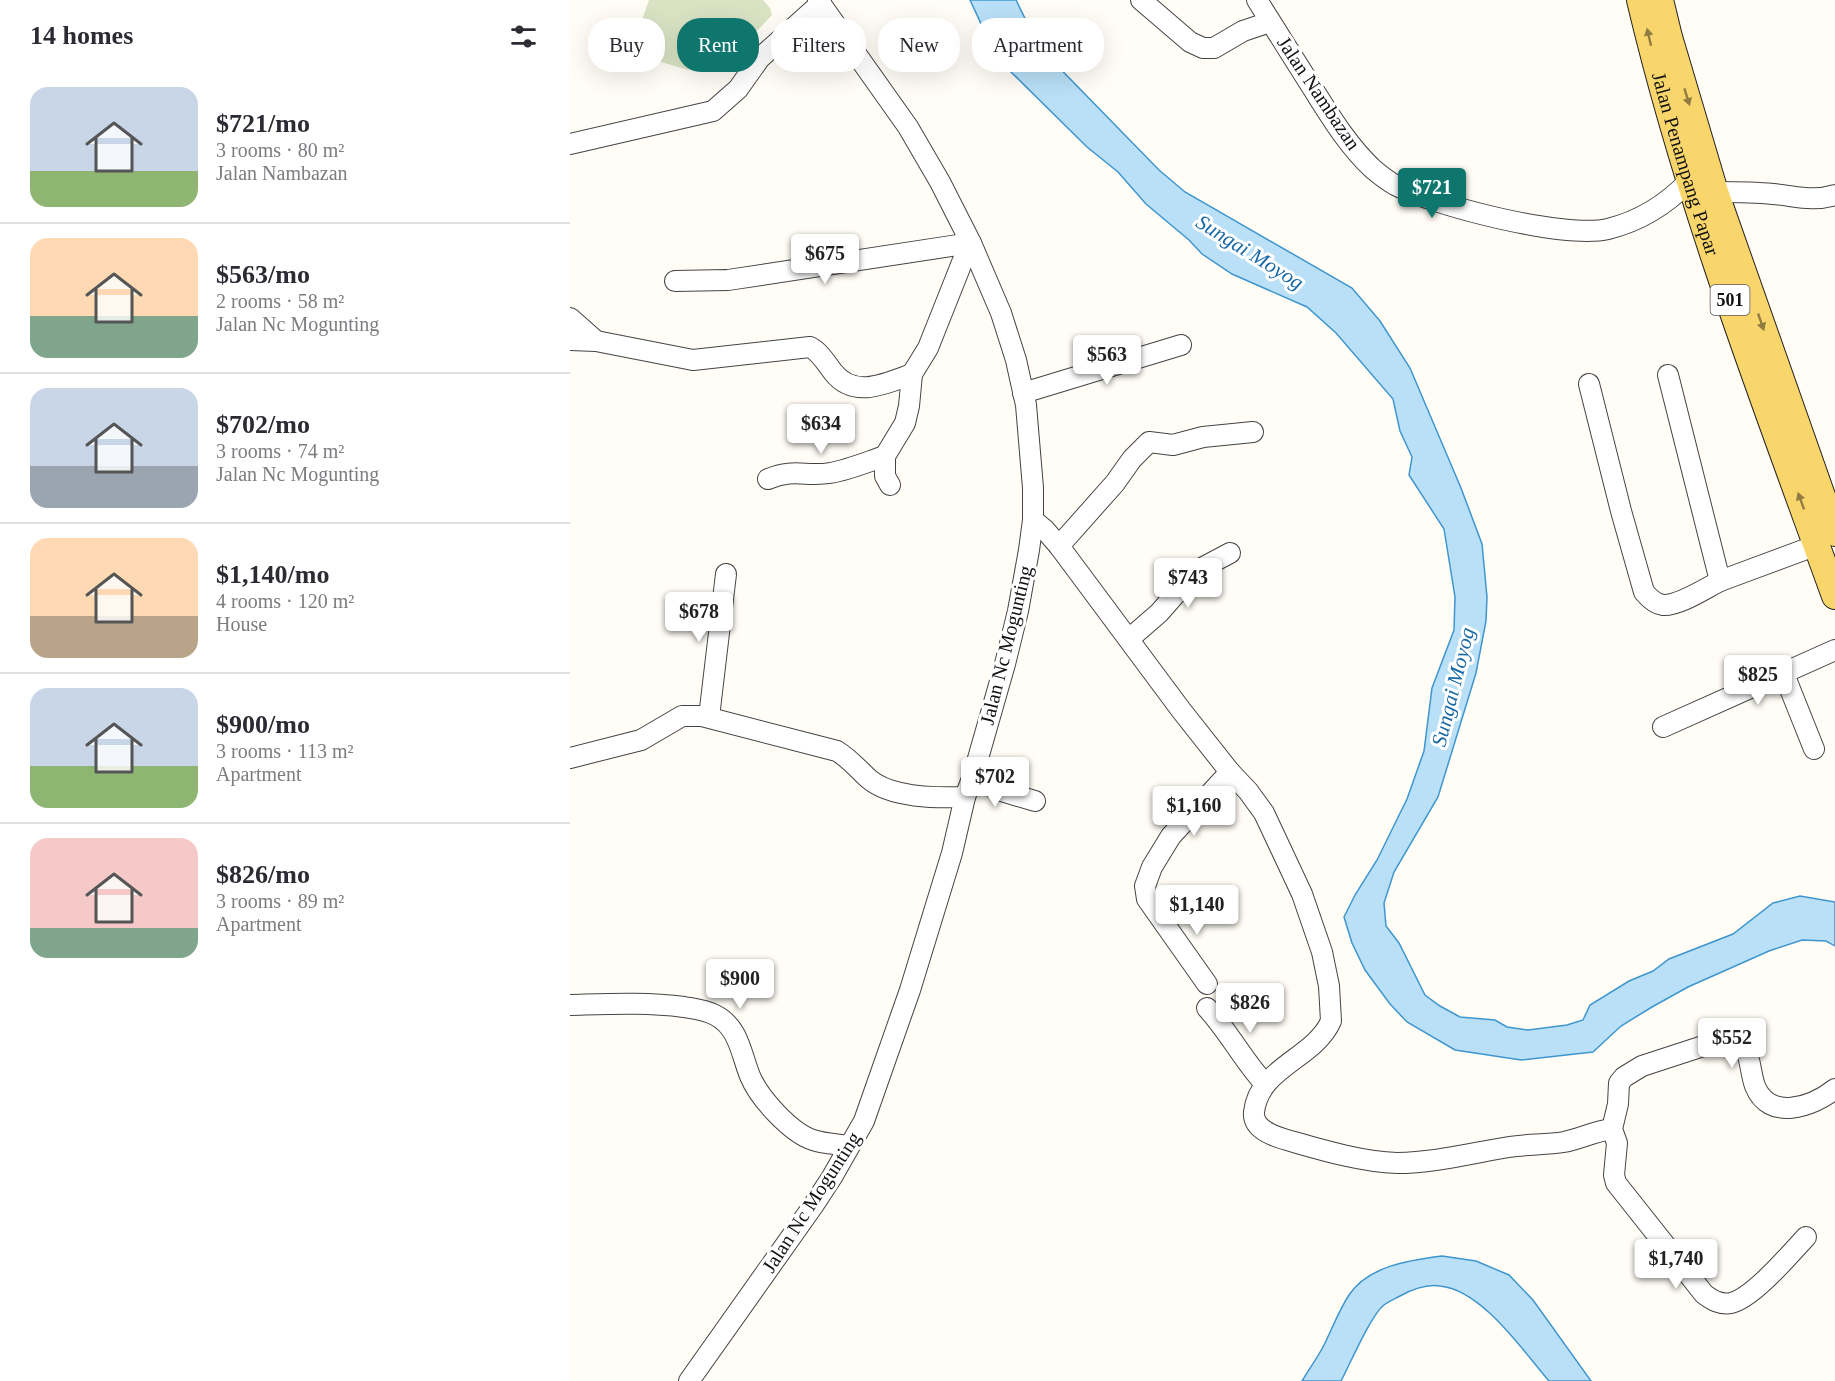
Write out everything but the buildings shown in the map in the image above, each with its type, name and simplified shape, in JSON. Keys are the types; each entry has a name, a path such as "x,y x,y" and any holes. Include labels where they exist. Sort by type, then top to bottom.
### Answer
{"main road":[{"name":"Jalan Penampang Papar","path":"1640,0 1651,49 1689,181 1726,291 1826,539"},
{"name":"Jalan Penampang Papar","path":"1660,0 1715,192 1826,539 1835,596"}],"street":[{"path":"1141,0 1190,42 1203,48 1214,48 1244,32 1270,22"},
{"name":"Jalan Nambazan","path":"1257,0 1324,106 1355,150 1383,177 1394,185 1413,193 1514,221 1593,231 1628,223 1644,216 1669,201 1689,181"},
{"path":"570,144 713,111 738,89 760,58 819,2"},
{"name":"Jalan Nc Mogunting","path":"689,1381 813,1206 864,1120 910,990 952,853 965,797 973,776 1018,611 1033,520 1031,450 1023,393 1016,360 1001,313 973,247 940,182 908,127 819,2"},
{"path":"1715,192 1775,194 1806,199 1821,199 1835,195"},
{"path":"675,281 728,280 973,247"},
{"path":"890,485 885,476 885,456 905,423 912,374 928,348 963,260 973,247"},
{"path":"570,318 596,341"},
{"path":"570,340 596,341 693,360 810,347 838,378 851,387 871,387 912,374"},
{"path":"1023,393 1181,345"},
{"path":"1668,375 1720,581"},
{"path":"1589,384 1644,592 1651,601 1664,605 1680,601 1720,581 1826,539"},
{"path":"1059,546 1149,442 1173,445 1203,437 1253,432"},
{"path":"768,479 793,472 829,473 885,456"},
{"path":"1033,520 1059,546 1230,772 1264,813 1302,894 1322,952 1329,986 1331,1021 1328,1028 1312,1046 1265,1084 1259,1093 1254,1115 1256,1122 1270,1134 1281,1139 1332,1152 1388,1162 1437,1160 1512,1147 1564,1142 1612,1129"},
{"path":"1129,639 1159,613 1196,571 1230,553"},
{"path":"709,717 726,574"},
{"path":"1663,727 1835,650"},
{"path":"1784,674 1814,749"},
{"path":"570,758 641,740 682,716 709,717 837,751 884,788 931,798 965,797"},
{"path":"1207,984 1151,904 1145,886 1152,867 1171,836 1230,772"},
{"path":"973,776 998,790 1035,801"},
{"path":"570,1005 660,1004 703,1010 716,1015 737,1036 751,1079 778,1115 795,1131 814,1140 849,1146"},
{"path":"1207,1008 1249,1067 1265,1084"},
{"path":"1806,1237 1771,1274 1737,1301 1729,1304 1713,1301 1696,1285 1616,1183 1614,1175 1617,1143 1612,1129 1618,1104 1619,1083 1624,1077 1642,1066 1734,1036 1744,1044 1758,1092 1768,1102 1789,1109 1803,1107 1835,1089"}],"green space":[{"path":"649,0 763,0 770,8 772,15 759,29 759,18 677,18 677,67 665,63 665,18 643,18"}],"water":[{"path":"970,0 1016,0 1025,18 978,18"},
{"name":"Sungai Moyog","path":"1011,72 1063,72 1159,170 1185,192 1352,288 1380,321 1410,368 1461,488 1482,544 1487,597 1486,621 1476,673 1438,797 1394,872 1384,903 1386,926 1399,943 1425,995 1460,1017 1495,1020 1507,1027 1528,1030 1567,1025 1583,1020 1590,1005 1629,981 1653,971 1669,959 1733,934 1773,903 1800,896 1835,902 1835,946 1826,941 1802,940 1769,951 1688,987 1652,1007 1621,1026 1593,1052 1521,1060 1455,1050 1407,1022 1390,1004 1365,970 1352,943 1344,917 1377,860 1407,799 1424,751 1432,688 1454,630 1455,597 1444,529 1409,475 1412,457 1400,431 1393,399 1336,333 1307,307 1232,274 1202,254 1146,204 1118,172 1087,147"},
{"path":"1442,1256 1476,1261 1509,1275 1533,1300 1591,1381 1549,1381 1486,1310 1456,1290 1435,1286 1404,1294 1379,1310 1341,1381 1302,1381 1322,1349 1345,1301 1357,1285 1367,1277 1391,1266"}]}
